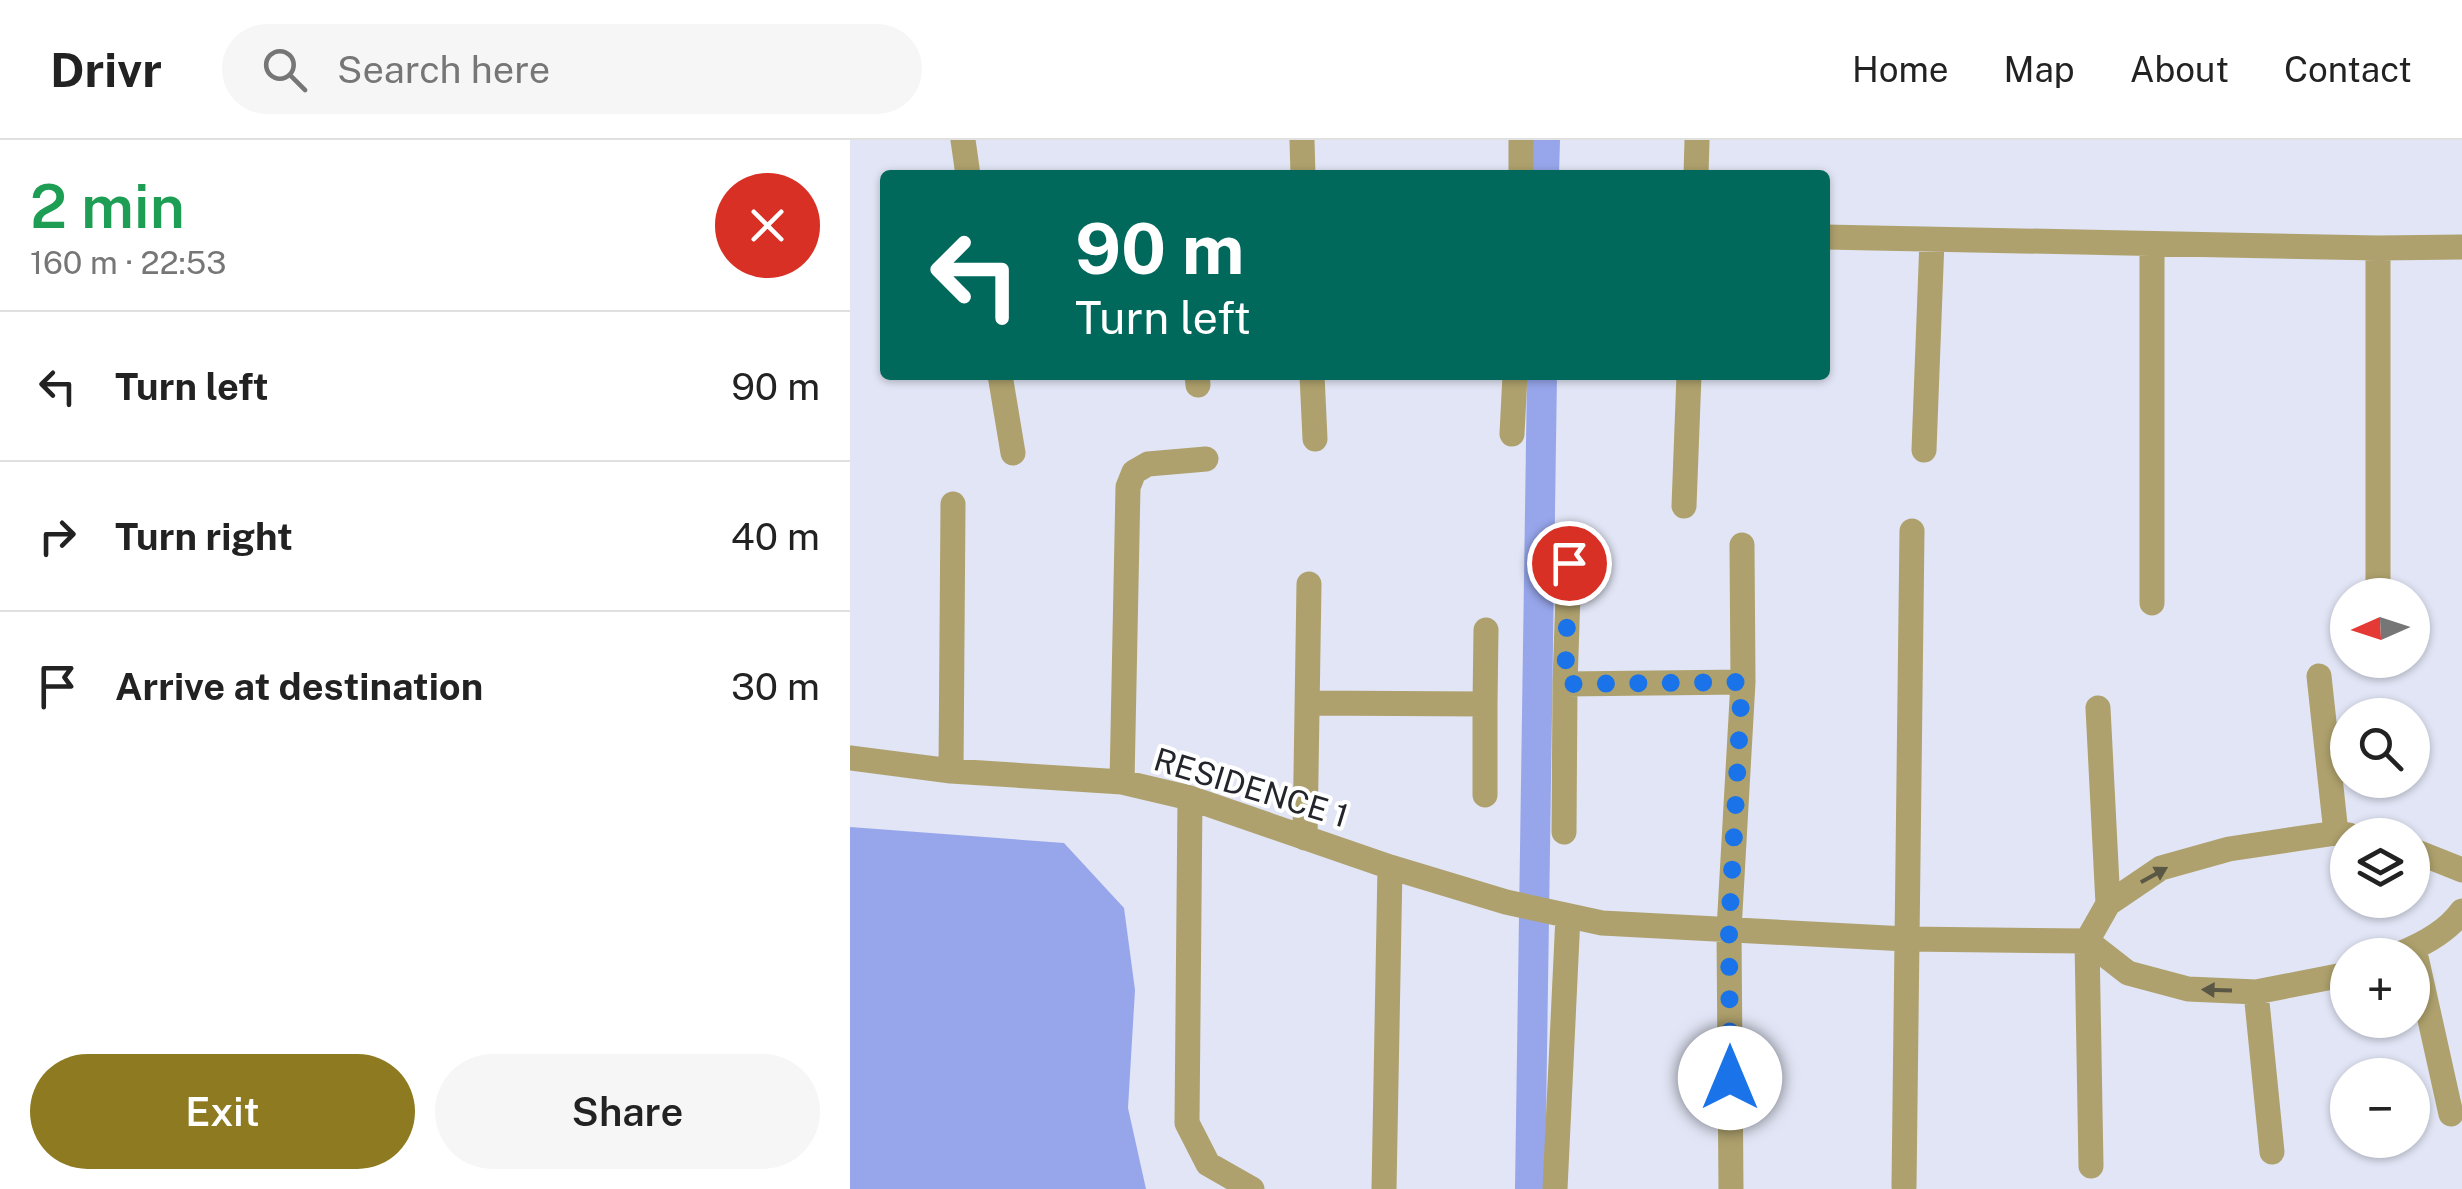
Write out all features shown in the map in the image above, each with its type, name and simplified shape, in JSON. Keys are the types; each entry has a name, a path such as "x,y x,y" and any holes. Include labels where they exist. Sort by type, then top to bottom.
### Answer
{"street":[{"path":"962,140 967,170"},
{"path":"1302,140 1304,170"},
{"path":"1521,140 1521,170"},
{"path":"1696,170 1697,140"},
{"path":"1830,237 2378,248 2462,246"},
{"path":"1924,450 1932,240"},
{"path":"2152,244 2152,603"},
{"path":"2378,248 2378,578"},
{"path":"1001,380 1012,453"},
{"path":"1312,380 1315,439"},
{"path":"1512,434 1515,380"},
{"path":"1684,506 1689,380"},
{"path":"1122,782 1128,487 1134,472 1148,464 1206,460"},
{"path":"952,771 953,504"},
{"path":"1904,1186 1912,531"},
{"path":"1731,1189 1729,930 1742,682 1742,546"},
{"path":"1564,832 1569,563"},
{"path":"1305,838 1309,584"},
{"path":"1485,795 1486,630"},
{"path":"2319,676 2341,818"},
{"path":"1565,684 1742,682"},
{"path":"1308,704 1485,704"},
{"path":"2098,708 2108,904"},
{"name":"RESIDENCE 1","path":"850,758 952,771 1122,782 1190,798 1390,867 1506,902 1562,914"},
{"path":"1190,798 1187,1123 1208,1164 1252,1189"},
{"path":"2091,1166 2087,941 2108,904 2161,868 2229,849 2330,836"},
{"path":"2430,857 2462,870"},
{"path":"1384,1189 1390,867"},
{"path":"2428,938 2456,920 2462,910"},
{"path":"1555,1189 1562,914 1602,923 1729,930 1906,939 2087,941 2128,973 2188,989 2256,992 2330,978"},
{"path":"2256,992 2272,1152"},
{"path":"2430,1038 2451,1114"}],"water":[{"path":"850,827 1064,843 1124,908 1135,990 1128,1108 1146,1189 850,1189"}],"waterway":[{"path":"1544,170 1545,140"},
{"path":"1530,1189 1542,380"}],"route":[{"path":"1569,563 1565,684 1742,682 1729,930 1730,1078"}]}
